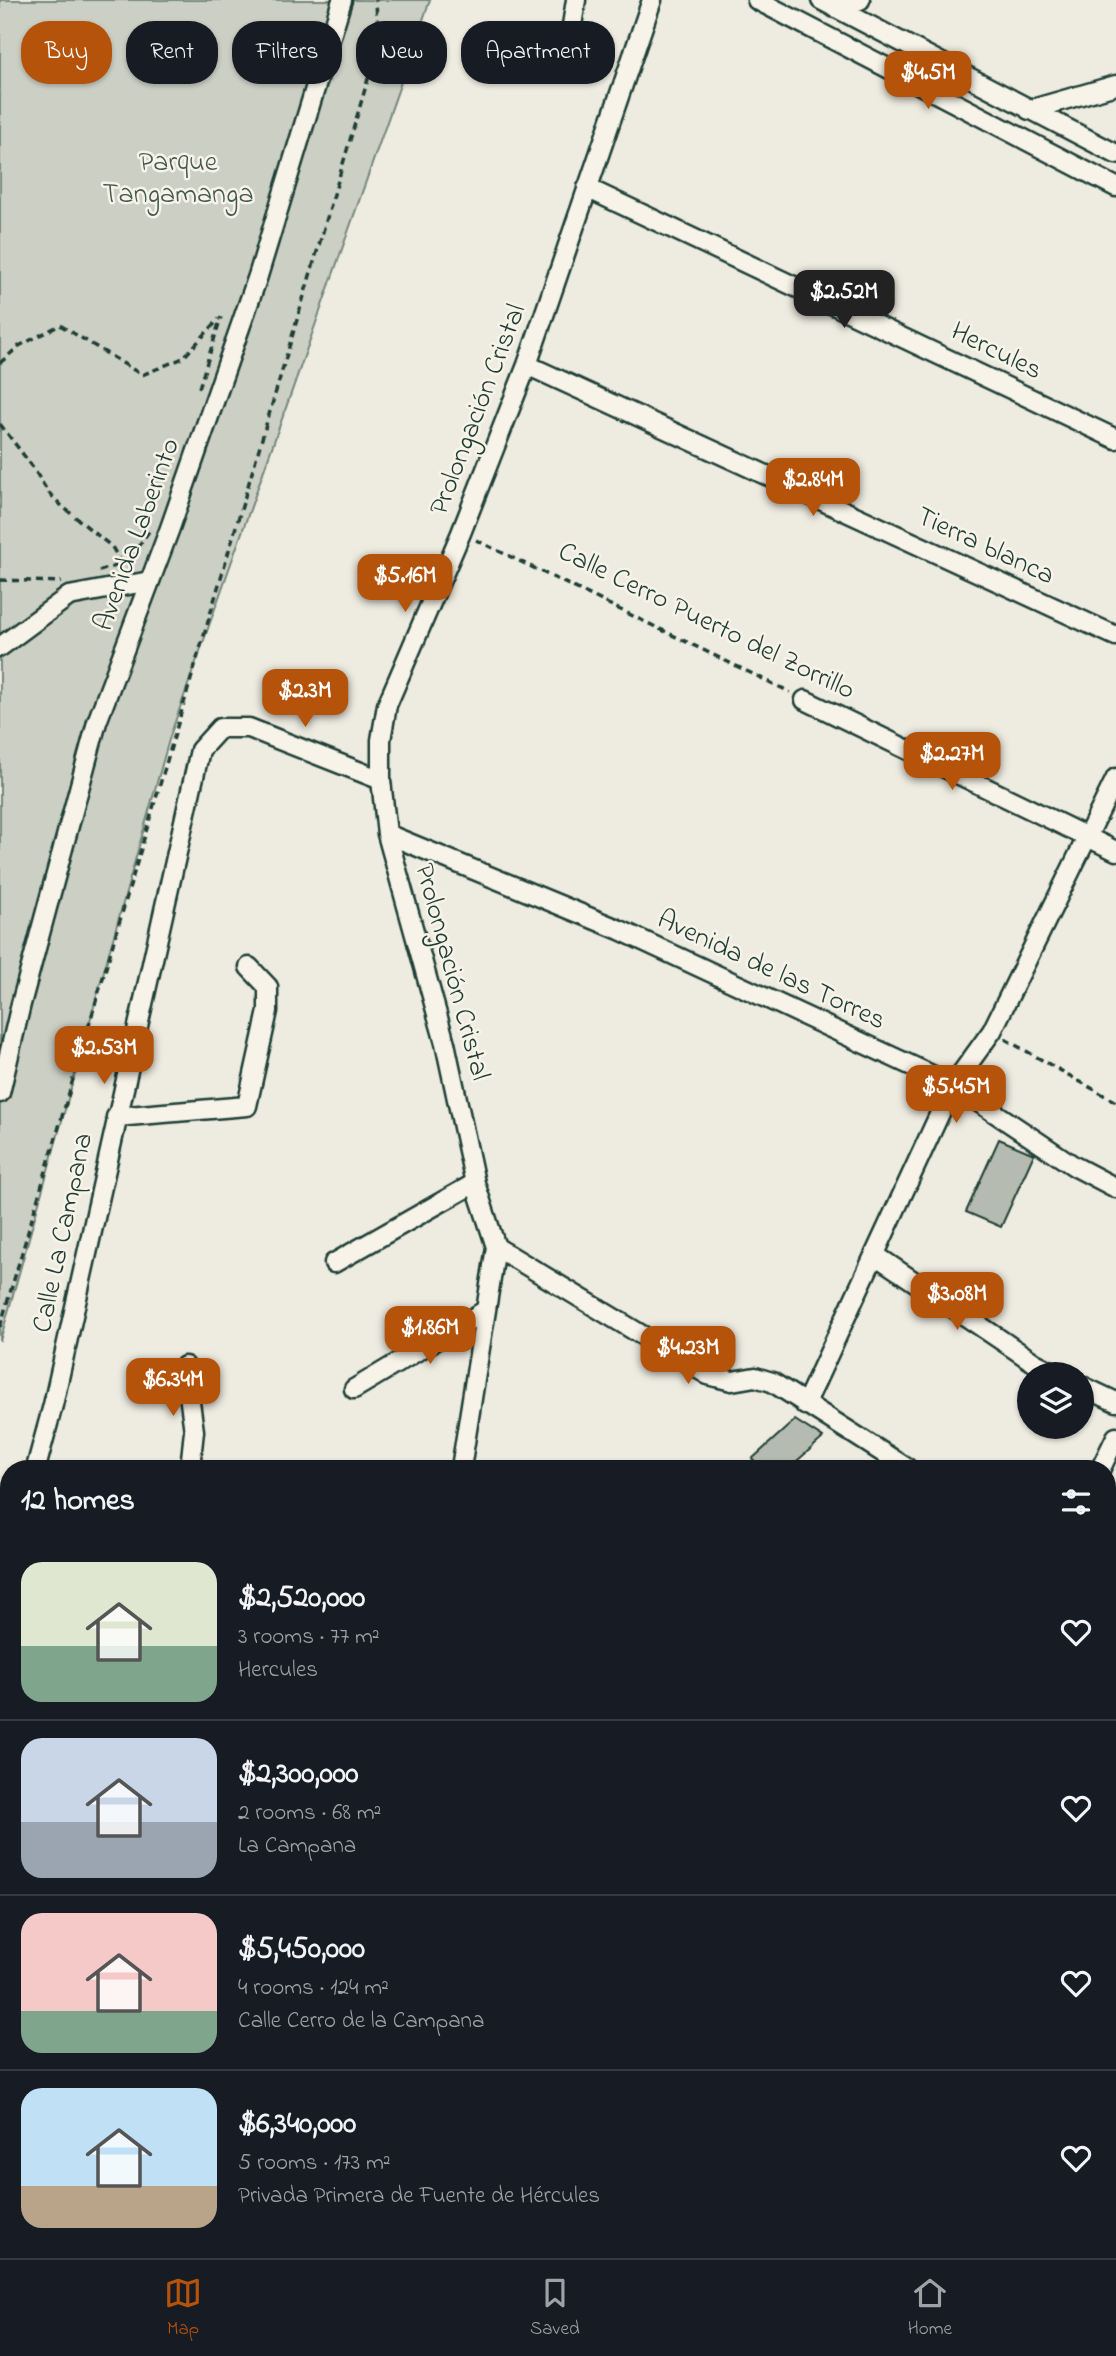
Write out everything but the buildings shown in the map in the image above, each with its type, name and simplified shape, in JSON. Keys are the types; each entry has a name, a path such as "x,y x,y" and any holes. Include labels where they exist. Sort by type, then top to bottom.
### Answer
{"street":[{"name":"Avenida Laberinto","path":"0,1093 24,990 97,722 258,276 341,0"},
{"path":"573,21 576,0"},
{"name":"Prolongación Cristal","path":"496,1247 475,1184 445,1043 387,834 381,780 381,740 387,705 461,533 527,365 652,0"},
{"path":"757,0 1116,187"},
{"path":"828,4 860,0"},
{"path":"828,4 1116,154"},
{"path":"1029,110 1116,85"},
{"name":"Hercules","path":"587,188 1116,439"},
{"name":"Tierra blanca","path":"527,365 1116,636"},
{"path":"0,647 69,596 150,581"},
{"name":"Calle Cerro Puerto del Zorrillo","path":"805,700 1116,851"},
{"name":"Calle La Campana","path":"38,1460 53,1405 200,750 220,728 249,728 381,780"},
{"path":"805,1405 953,1085 992,1031 1116,778"},
{"name":"Avenida de las Torres","path":"387,834 620,930 953,1085 1074,1166 1116,1188"},
{"path":"116,1117 247,1106 268,1011 268,987 249,967"},
{"path":"334,1263 475,1184"},
{"path":"462,1460 496,1247 708,1375 732,1381 755,1377 772,1382 894,1460"},
{"path":"875,1255 1034,1362"},
{"path":"354,1389 486,1310"},
{"path":"185,1367 194,1431 191,1460"},
{"path":"1094,1391 1116,1402"},
{"path":"1105,1460 1116,1437"}],"path":[{"path":"0,1327 378,45 376,0"},
{"path":"0,363 19,346 60,326 142,374 183,358 221,317 197,393"},
{"path":"0,424 48,492 112,547 119,559 150,581"},
{"path":"90,574 126,563 157,521"},
{"name":"Calle Cerro Puerto del Zorrillo","path":"461,533 805,700"},
{"path":"0,580 65,582"},
{"path":"992,1031 1116,1102"}],"green space":[{"name":"Parque Tangamanga","path":"0,0 430,0 423,21 356,21 356,84 400,84 170,736 0,1341"}]}
